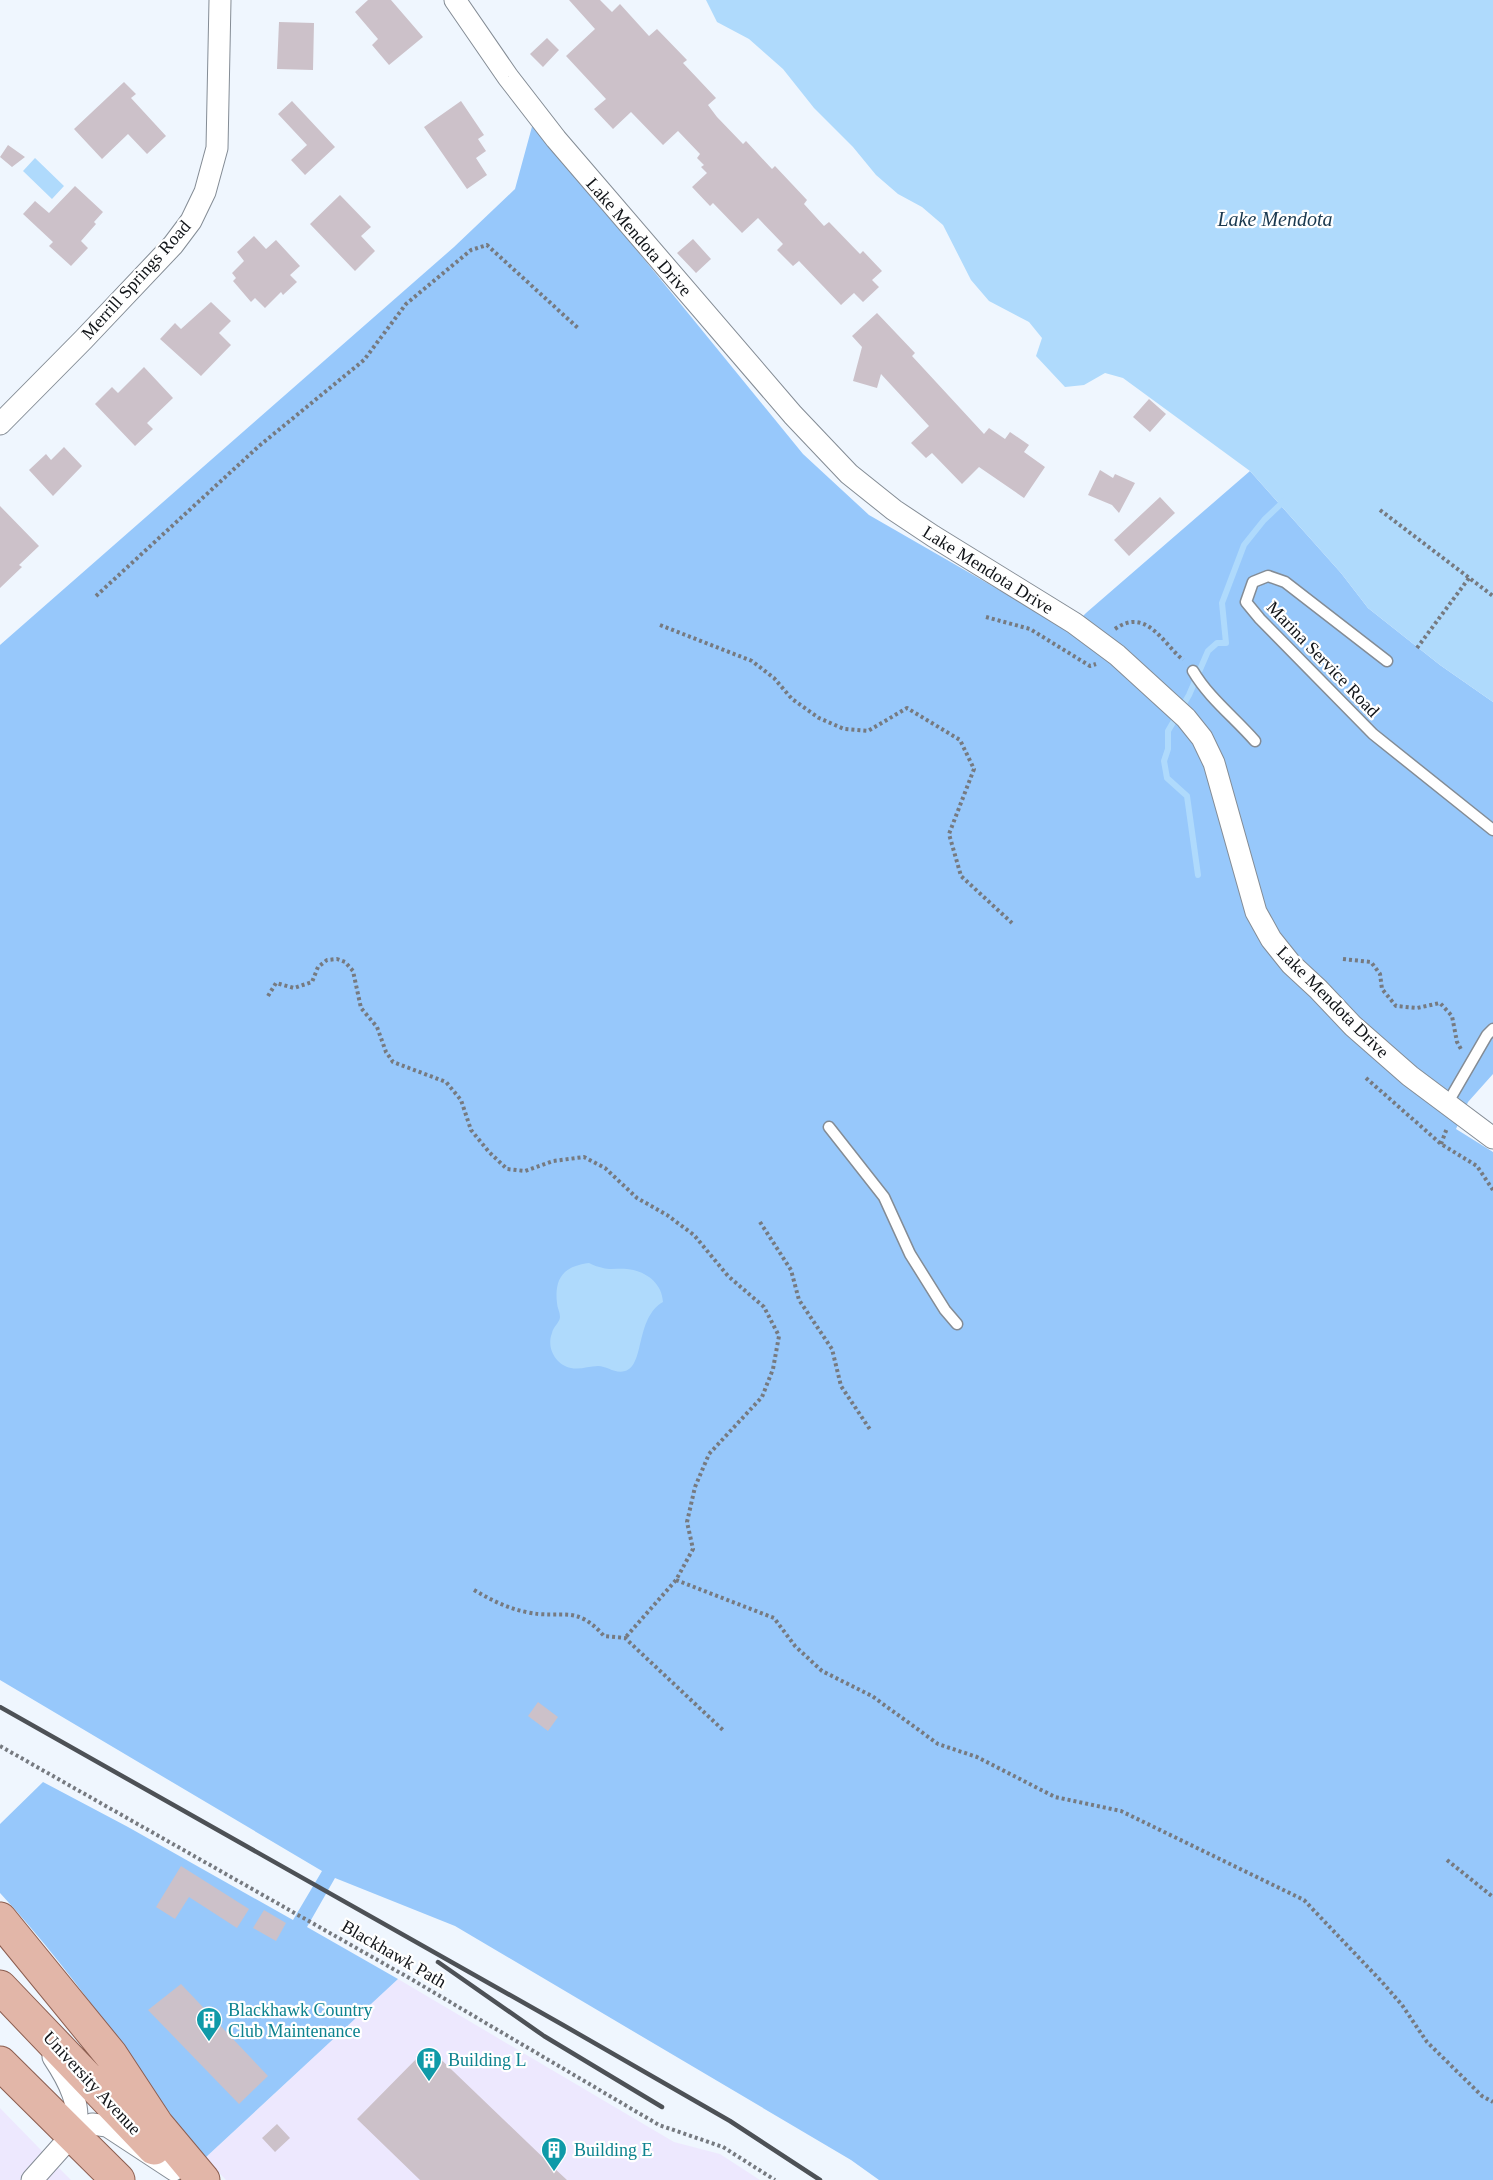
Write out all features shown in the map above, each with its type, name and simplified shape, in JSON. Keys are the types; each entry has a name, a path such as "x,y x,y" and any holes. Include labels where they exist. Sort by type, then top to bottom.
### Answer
{"main road":[{"path":"0,1920 111,2055 157,2125 187,2177"},
{"name":"University Avenue","path":"0,1987 187,2177"},
{"path":"0,2062 118,2180"}],"street":[{"name":"Merrill Springs Road","path":"0,424 120,302 173,245 191,221 205,192 217,148 220,0"},
{"name":"Lake Mendota Drive","path":"455,0 508,77 556,139 794,415 849,474 894,510 933,537 1074,623 1117,656 1186,718 1202,738 1214,763 1256,912 1271,939 1291,964 1353,1026 1447,1104 1493,1138"},
{"path":"29,2016 72,2094 78,2118 73,2134"},
{"path":"32,2180 73,2134 88,2125 104,2125 187,2177"}],"lane":[{"name":"Marina Service Road","path":"1387,662 1285,582 1268,576 1253,582 1246,602 1268,627 1373,734 1493,830"},
{"path":"1193,671 1200,682 1255,741"},
{"path":"1447,1104 1486,1035 1493,1029"},
{"path":"829,1126 884,1197 910,1254 957,1324"}],"path":[{"path":"96,596 259,446 364,360 406,304 471,250 487,245 516,269 579,329"},
{"path":"1380,510 1493,596"},
{"path":"1417,648 1469,578"},
{"path":"660,625 752,661 774,678 792,699 819,718 844,729 868,731 907,708 960,740 974,769 949,834 962,876 1012,923"},
{"path":"268,996 276,983 294,988 312,982 318,967 327,960 337,959 345,962 353,971 361,1008 377,1027 386,1052 393,1062 446,1082 461,1100 471,1130 507,1169 525,1171 553,1161 584,1157 605,1168 638,1198 667,1215 694,1235 728,1276 764,1306 779,1336 772,1369 762,1398 709,1454 695,1487 687,1522 693,1549 676,1580 625,1638"},
{"path":"1343,959 1371,963 1380,974 1382,989 1396,1006 1417,1008 1440,1004 1452,1016 1457,1042 1469,1066"},
{"path":"1366,1078 1441,1144 1477,1166 1493,1190"},
{"path":"760,1222 791,1270 799,1300 832,1348 841,1386 871,1431"},
{"path":"676,1580 774,1618 795,1646 822,1671 872,1696 938,1744 977,1757 1055,1797 1120,1811 1304,1900 1388,1989 1427,2042 1482,2096 1493,2102"},
{"path":"474,1590 494,1602 528,1613 572,1614 592,1622 604,1636 625,1638 671,1684 724,1731"},
{"name":"Blackhawk Path","path":"0,1746 411,1979 658,2125 723,2148 775,2180"},
{"path":"1447,1860 1493,1897"}],"shaded area":[{"path":"533,123 803,454 869,515 1069,630 1250,471 1341,573 1368,608 1440,665 1493,702 1493,1074 1468,1102 1456,1129 1493,1152 1493,2180 879,2180 851,2160 455,1926 335,1878 307,1927 398,1979 205,2158 190,2142 75,1983 0,1893 0,1824 43,1782 293,1920 322,1871 0,1680 0,645 454,247 515,189"},
{"path":"398,1979 674,2142 720,2154 760,2180 226,2180 205,2158"},
{"path":"0,2108 38,2147 71,2180 0,2180"}],"water":[{"name":"Lake Mendota","path":"706,0 1493,0 1493,702 1440,665 1368,608 1341,573 1250,471 1123,378 1105,373 1084,385 1065,387 1036,356 1042,338 1029,322 989,301 971,280 943,225 922,207 898,194 876,175 853,147 814,108 783,69 749,39 717,22"},
{"path":"35,158 64,186 52,199 23,171"},
{"path":"589,1263 606,1269 627,1269 640,1272 652,1279 662,1295 663,1302 654,1309 648,1319 635,1360 625,1371 598,1366 571,1368 557,1360 551,1350 550,1339 560,1317 556,1294 559,1280 567,1270"}],"building":[{"path":"368,0 391,0 423,37 389,65 372,45 378,39 355,12"},
{"path":"569,0 600,0 612,12 620,4 649,36 657,29 687,60 683,63 716,98 708,105 717,117 743,144 746,141 772,169 775,166 807,200 804,204 824,226 829,222 860,254 863,251 882,271 872,280 879,287 863,302 854,293 841,305 799,261 793,266 777,250 783,244 758,218 742,233 713,203 710,206 692,187 707,173 701,167 704,165 697,158 700,154 678,131 663,145 631,112 613,129 594,109 606,99 566,56 595,29"},
{"path":"279,22 314,23 313,70 277,69"},
{"path":"547,38 559,50 543,67 530,54"},
{"path":"124,82 136,94 131,98 166,136 147,154 128,134 102,159 74,129"},
{"path":"292,101 335,147 305,175 291,160 307,145 278,114"},
{"path":"461,101 484,135 478,139 486,151 476,158 487,175 467,189 424,127"},
{"path":"8,145 25,157 12,167 0,157"},
{"path":"75,186 103,212 81,241 88,248 71,266 49,246 53,242 23,214 35,201 49,213"},
{"path":"340,195 371,227 361,236 375,251 355,271 310,224"},
{"path":"254,236 266,249 276,240 300,266 290,275 297,282 283,295 281,292 265,308 255,298 251,302 233,281 236,278 232,273 244,261 237,252"},
{"path":"693,239 711,259 696,273 677,253"},
{"path":"211,302 231,321 219,333 231,345 201,376 160,339 175,323 181,329"},
{"path":"877,313 915,353 912,356 984,434 989,428 1005,439 1010,432 1029,445 1024,452 1045,467 1024,498 979,467 962,484 932,453 926,458 911,443 929,426 881,374 877,388 853,381 862,347 852,336"},
{"path":"144,367 173,398 147,423 153,429 135,446 95,404 112,387 118,393"},
{"path":"1149,399 1166,414 1150,432 1133,417"},
{"path":"64,447 82,466 53,496 29,470 46,454 51,460"},
{"path":"1100,470 1113,478 1115,474 1135,483 1119,513 1112,505 1088,495"},
{"path":"1160,497 1175,513 1129,556 1114,540"},
{"path":"0,506 39,546 19,565 22,567 0,588"},
{"path":"538,1702 558,1717 548,1731 528,1716"},
{"path":"181,1866 249,1909 237,1928 189,1897 175,1919 156,1907"},
{"path":"264,1910 286,1923 276,1941 253,1928"},
{"name":"Blackhawk Country Club Maintenance","path":"181,1984 268,2076 239,2104 148,2010"},
{"name":"Building L","path":"428,2047 567,2180 420,2180 357,2119"},
{"path":"277,2124 290,2138 275,2152 262,2138"}],"waterway":[{"path":"1198,875 1187,796 1167,778 1164,761 1168,749 1168,731 1189,695 1208,651 1217,643 1226,643 1222,603 1244,545 1264,520 1284,501"}],"railway":[{"path":"0,1707 730,2121 820,2180"},
{"path":"438,1962 544,2036 662,2107"}],"place":[{"name":"Blackhawk Country Club Maintenance","path":"209,2043"},
{"name":"Building L","path":"429,2083"},
{"name":"Building E","path":"554,2173"}]}
